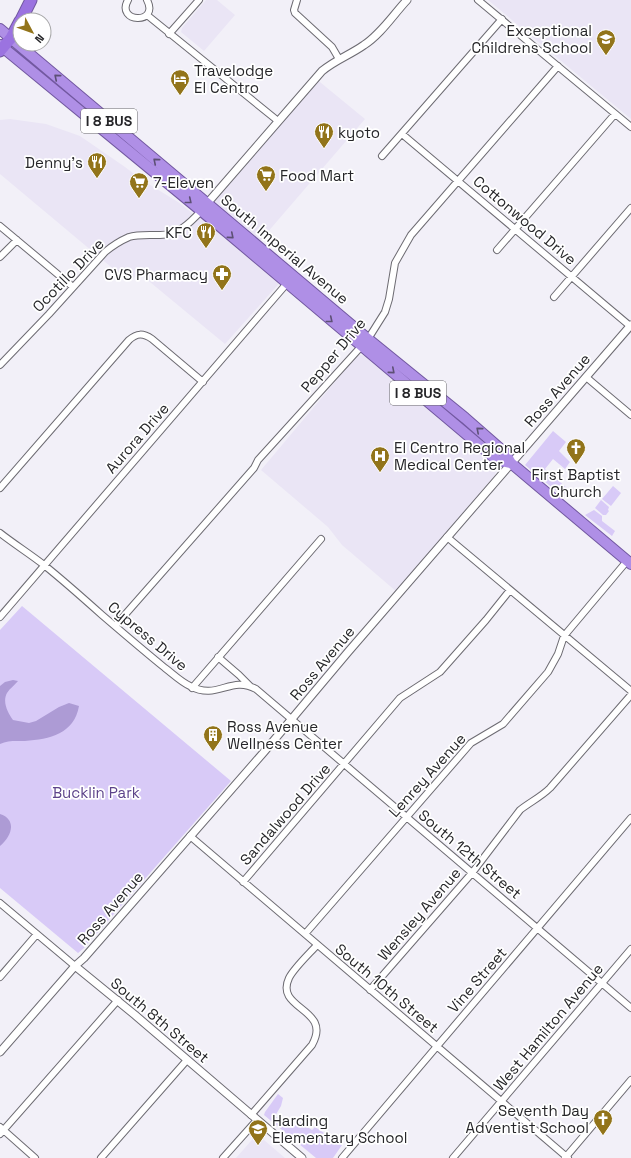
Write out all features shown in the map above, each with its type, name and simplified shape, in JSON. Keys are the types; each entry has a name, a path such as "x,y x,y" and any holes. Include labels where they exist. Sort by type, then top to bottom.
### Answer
{"highway":[{"path":"25,12 31,0"},
{"name":"South Imperial Avenue","path":"0,29 204,207 365,342 434,407 497,460 511,464"},
{"path":"1,48 11,38"},
{"name":"South Imperial Avenue","path":"1,48 204,207"},
{"name":"South Imperial Avenue","path":"365,342 441,398 505,453 511,464 629,563"},
{"path":"434,407 441,398"}],"street":[{"path":"128,0 126,10 130,17 136,19 140,19 147,15 149,6 147,0"},
{"path":"170,34 199,0"},
{"path":"297,0 294,10 300,19 332,47 338,59"},
{"name":"Ocotillo Drive","path":"0,365 105,252 130,237 166,235 190,223 322,71 338,59 363,46 373,38 407,0"},
{"path":"478,0 631,127"},
{"path":"147,15 278,121"},
{"path":"382,156 502,20"},
{"name":"Pepper Drive","path":"115,626 254,468 258,460 365,342 384,312 389,299 395,263 411,235 558,66"},
{"path":"497,250 615,114"},
{"name":"Cottonwood Drive","path":"402,134 631,326"},
{"path":"554,297 631,208"},
{"path":"0,226 73,287"},
{"path":"0,257 18,240"},
{"name":"Aurora Drive","path":"0,617 290,279"},
{"name":"Ross Avenue","path":"0,1052 292,719 447,537 631,326"},
{"path":"0,488 134,335 140,334 152,339 203,382"},
{"path":"586,377 631,415"},
{"name":"Cypress Drive","path":"0,533 44,565 187,685 207,692 215,691 231,685 240,684 250,686"},
{"path":"447,537 631,692"},
{"path":"192,688 321,539"},
{"name":"Lenrey Avenue","path":"304,934 471,743 503,724 518,707 548,672 558,654 564,636 629,563"},
{"name":"Sandalwood Drive","path":"243,882 400,698 413,688 440,672 486,620 510,590"},
{"path":"218,657 250,686 256,689 292,719"},
{"name":"Wensley Avenue","path":"370,990 472,873 520,810 527,804 544,795 631,695"},
{"name":"South 12th Street","path":"292,719 631,1008"},
{"name":"Vine Street","path":"342,1158 631,818"},
{"name":"South 10th Street","path":"190,836 566,1158"},
{"name":"South 8th Street","path":"0,902 75,966 118,1000 302,1158"},
{"path":"0,977 38,934"},
{"path":"223,1158 312,1045 317,1036 316,1025 312,1018 288,996 287,987 290,976 317,945"},
{"name":"West Hamilton Avenue","path":"453,1158 631,949"},
{"path":"35,1158 1,1131 118,1000"},
{"path":"101,1158 187,1060"},
{"path":"566,1158 631,1080"}],"shaded area":[{"path":"206,0 217,0 235,15 204,51 181,32 182,28"},
{"path":"488,0 631,0 631,119 590,85"},
{"path":"315,78 365,119 260,241 293,268 225,344 139,273 129,282 0,174 0,120 10,119 46,124 80,136 142,180 178,202 196,216"},
{"name":"El Centro Regional Medical Center","path":"360,355 367,356 494,464 496,469 495,475 397,592 342,545 328,527 261,470 356,357"},
{"path":"13,680 18,681 7,693 5,704 13,720 29,723 36,721 59,707 69,703 79,706 72,723 60,733 43,739 9,741 0,744 0,686 5,682"},
{"path":"0,814 9,820 11,829 10,834 0,846"},
{"name":"Harding Elementary School","path":"257,1134 285,1158 236,1158"}],"green space":[{"path":"553,431 566,442 559,451 570,462 565,469 553,459 545,469 568,489 562,496 525,465"},
{"path":"613,486 621,493 611,506 602,499"},
{"path":"601,500 609,507 609,511 606,515 603,515 595,508"},
{"path":"594,510 602,516 602,521 615,531 612,536 585,515"},
{"name":"Bucklin Park","path":"22,606 231,781 78,953 0,888 0,630"},
{"path":"278,1094 283,1098 281,1106 275,1116 292,1128 300,1122 312,1130 315,1127 342,1145 333,1158 316,1158 264,1115"}],"place":[{"name":"Exceptional Childrens School","path":"606,56"},
{"name":"Travelodge El Centro","path":"180,96"},
{"name":"kyoto","path":"324,149"},
{"name":"Denny's","path":"97,179"},
{"name":"Food Mart","path":"266,192"},
{"name":"7-Eleven","path":"139,199"},
{"name":"KFC","path":"206,249"},
{"name":"CVS Pharmacy","path":"222,291"},
{"name":"First Baptist Church","path":"576,465"},
{"name":"El Centro Regional Medical Center","path":"380,473"},
{"name":"Ross Avenue Wellness Center","path":"213,752"},
{"name":"Seventh Day Adventist School","path":"603,1136"},
{"name":"Harding Elementary School","path":"258,1146"}]}
